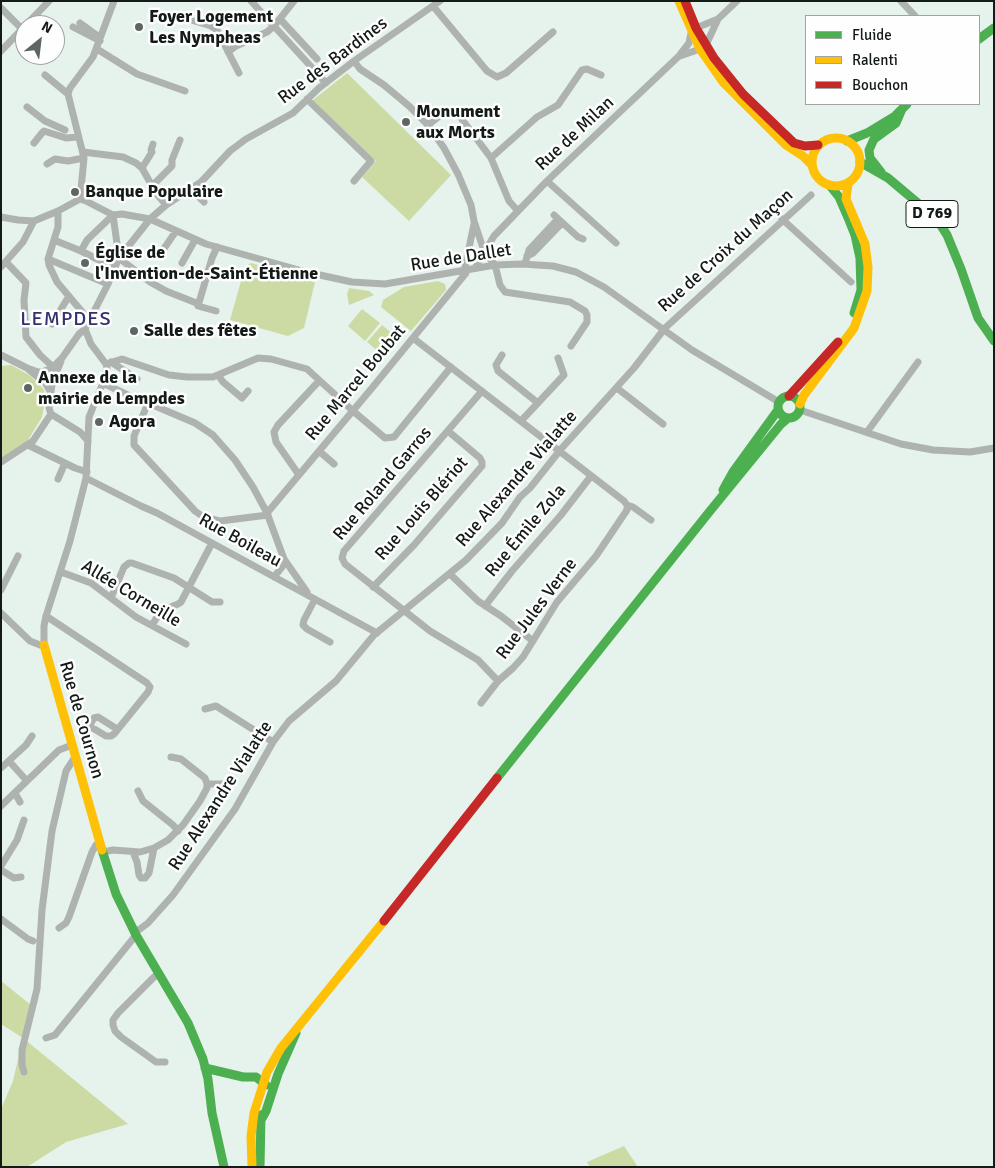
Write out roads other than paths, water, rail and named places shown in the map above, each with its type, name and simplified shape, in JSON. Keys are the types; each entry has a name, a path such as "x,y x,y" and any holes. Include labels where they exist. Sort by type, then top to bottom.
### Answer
{"main road":[{"path":"679,1 703,47 791,149 803,156 811,164"},
{"path":"685,1 694,30"},
{"path":"980,38 994,28"},
{"path":"846,140 867,133 887,121 904,106"},
{"path":"883,175 870,158 869,150 874,139 896,123 904,106"},
{"path":"858,152 867,133"},
{"path":"783,138 806,146 818,145 828,139 841,138 846,140 858,152 860,162 856,176 848,184 831,186 821,182 814,174 811,164 813,154 818,145"},
{"name":"D 769","path":"860,162 883,175 932,215 947,234 978,318 994,342"},
{"path":"856,176 866,174 883,175"},
{"path":"252,1167 251,1136 254,1113 298,1028 710,511 781,424 788,418 797,416 804,395 848,337 860,314 867,291 867,255 862,233 846,199 848,184"},
{"path":"710,511 733,472 783,397 797,390 844,334 853,316 861,290 860,258 855,235 839,197 831,186"},
{"path":"788,396 794,397 800,407"},
{"path":"778,406 783,417 788,418"},
{"name":"Rue de Cournon","path":"44,644 116,894 135,933 188,1023 203,1058 208,1079 212,1114 224,1167"},
{"path":"205,1068 243,1077 256,1085 268,1086"},
{"path":"208,1079 222,1072"},
{"path":"260,1167 259,1136 261,1120 266,1111 268,1086"}],"street":[{"path":"36,15 49,1"},
{"path":"80,199 83,155 68,94 70,88 97,49 114,1"},
{"path":"251,1 326,83"},
{"path":"228,52 236,46 267,32 294,1"},
{"name":"Rue des Bardines","path":"119,258 150,219 166,204 201,182 230,151 246,139 292,113 306,99 354,61 440,1"},
{"path":"703,47 718,19 737,1"},
{"path":"901,1 913,15"},
{"path":"433,6 487,71 497,77 506,73 553,32"},
{"path":"1,8 15,20"},
{"path":"178,16 211,26 217,30 239,73"},
{"path":"280,19 317,58"},
{"path":"694,30 718,19"},
{"path":"77,25 101,40"},
{"name":"Rue de Milan","path":"475,268 484,246 547,181 679,56 694,30"},
{"path":"1,51 15,36"},
{"name":"Rue de Milan","path":"679,56 703,47"},
{"path":"97,49 137,74 185,91"},
{"path":"354,61 360,69 395,93 428,125 444,148 472,205 474,221 484,246 495,265 500,285 505,292 570,302 585,311 587,322 571,346"},
{"path":"491,158 537,117 558,105 582,70 587,69 601,75"},
{"path":"45,75 68,94"},
{"path":"306,99 371,161 354,181"},
{"path":"27,107 51,125 78,137"},
{"path":"428,125 446,111 454,111 491,158 509,201 518,211"},
{"path":"34,143 44,131 66,138 78,137"},
{"path":"152,186 172,166 172,160 180,140"},
{"path":"142,168 152,152 153,144"},
{"path":"47,164 55,159 68,161 83,155 130,159 142,168 152,186 166,204"},
{"path":"547,181 616,242"},
{"path":"191,189 204,202"},
{"name":"Rue de Croix du Maçon","path":"663,330 782,219 811,195"},
{"path":"1,217 34,221 58,212 80,199 112,216 119,258 85,329 79,334 62,358 52,367 44,372 38,372 1,355"},
{"path":"58,212 58,227 48,259 51,270 57,282 89,320"},
{"name":"Rue de Dallet","path":"112,216 122,214 150,219 196,240 218,247 288,268 352,282 385,284 495,265 525,264 552,266 576,272 616,295 698,354 778,406"},
{"path":"81,251 87,240 112,216"},
{"path":"525,264 527,256 533,253 558,219 578,237 583,239"},
{"path":"782,219 851,282"},
{"path":"3,265 23,242 34,221"},
{"name":"Rue Marcel Boubat","path":"268,514 466,273 474,221"},
{"path":"163,250 176,231"},
{"path":"182,264 196,240"},
{"path":"54,241 81,251 115,268"},
{"path":"470,247 484,246"},
{"path":"199,304 212,258 218,247"},
{"path":"119,258 150,282 166,291 199,304 198,306 216,310"},
{"path":"48,259 108,284"},
{"path":"3,265 8,264 26,283 24,300 26,334 40,355 52,367"},
{"path":"52,324 69,296"},
{"path":"85,329 91,344 108,363 137,378"},
{"name":"Rue Alexandre Vialatte","path":"46,1038 55,1035 135,933 173,896 235,809 273,742 293,718 336,681 378,633 450,574 494,532 520,497 617,388 663,330"},
{"path":"413,338 627,505 651,520"},
{"path":"502,355 496,365 498,371 538,402"},
{"path":"108,363 122,360 179,377 206,378 218,375 250,360 264,357 306,369 385,438 394,437 451,367"},
{"path":"62,358 50,391 49,408 51,414 80,432 88,441"},
{"path":"521,421 564,375 558,358"},
{"path":"866,432 918,362"},
{"path":"80,432 88,424 108,363"},
{"path":"27,368 46,384 50,391"},
{"path":"218,375 223,382 242,398 248,391"},
{"path":"299,475 276,442 274,432 278,425 318,381"},
{"path":"103,383 142,402 195,423 213,435 228,451 243,472 268,514 284,559 308,595"},
{"path":"617,388 663,424"},
{"name":"Rue Roland Garros","path":"482,391 344,551 342,558 345,564 430,631 472,655 498,681"},
{"path":"148,403 134,436 134,445 196,511 202,516 220,521 268,514"},
{"path":"800,407 901,444 933,450 970,452 994,448"},
{"path":"1,462 28,446 38,435 51,414"},
{"name":"Rue de Cournon","path":"44,644 46,616 61,572 86,475 88,424"},
{"name":"Rue Louis Blériot","path":"373,586 414,545 482,466 480,458 448,431"},
{"name":"Rue Boileau","path":"28,446 65,463 141,506 378,633"},
{"path":"319,451 334,464"},
{"path":"58,479 65,463"},
{"name":"Rue Émile Zola","path":"485,606 512,571 553,525 591,476"},
{"name":"Rue Jules Verne","path":"481,703 498,681 519,662 557,602 592,562 627,510 627,505"},
{"path":"152,625 161,611 180,602 212,543"},
{"path":"1,590 18,556"},
{"path":"274,577 282,567 284,559"},
{"path":"110,598 124,567 128,563 169,576 212,602 220,602"},
{"name":"Allée Corneille","path":"61,572 91,584 136,618 186,644"},
{"path":"450,574 469,594 534,641"},
{"path":"286,583 292,580 294,576"},
{"path":"315,599 304,620 304,625 307,629 330,642"},
{"path":"1,613 30,642 40,645 44,644"},
{"path":"46,616 148,683 150,687 148,692 117,730"},
{"path":"205,708 216,706 273,742"},
{"path":"1,768 26,745 32,736"},
{"path":"1,806 59,750 72,745"},
{"path":"24,1072 22,1050 38,989 42,910 52,831 66,771 75,757"},
{"path":"103,852 114,850 133,852 154,848 178,831 200,801 207,788 205,778 181,760 171,758"},
{"path":"9,761 27,781"},
{"path":"207,784 226,784"},
{"path":"138,791 143,801 178,831"},
{"path":"15,793 20,802"},
{"path":"1,866 17,840 24,820"},
{"path":"59,928 66,923 69,917 92,852 96,845 100,843"},
{"path":"133,852 140,877 145,878 149,873 154,848"},
{"path":"1,870 14,878 21,877"},
{"path":"1,918 33,941"},
{"path":"159,974 118,1014 113,1026 120,1036 156,1062 165,1062"}],"place":[{"name":"Foyer Logement Les Nympheas","path":"139,27"},
{"name":"Monument aux Morts","path":"406,122"},
{"name":"Banque Populaire","path":"75,192"},
{"name":"Église de l'Invention-de-Saint-Étienne","path":"85,263"},
{"name":"Salle des fêtes","path":"134,331"},
{"name":"Annexe de la mairie de Lempdes","path":"28,388"},
{"name":"Agora","path":"99,422"}],"district":[{"name":"LEMPDES","path":"66,320"}]}
